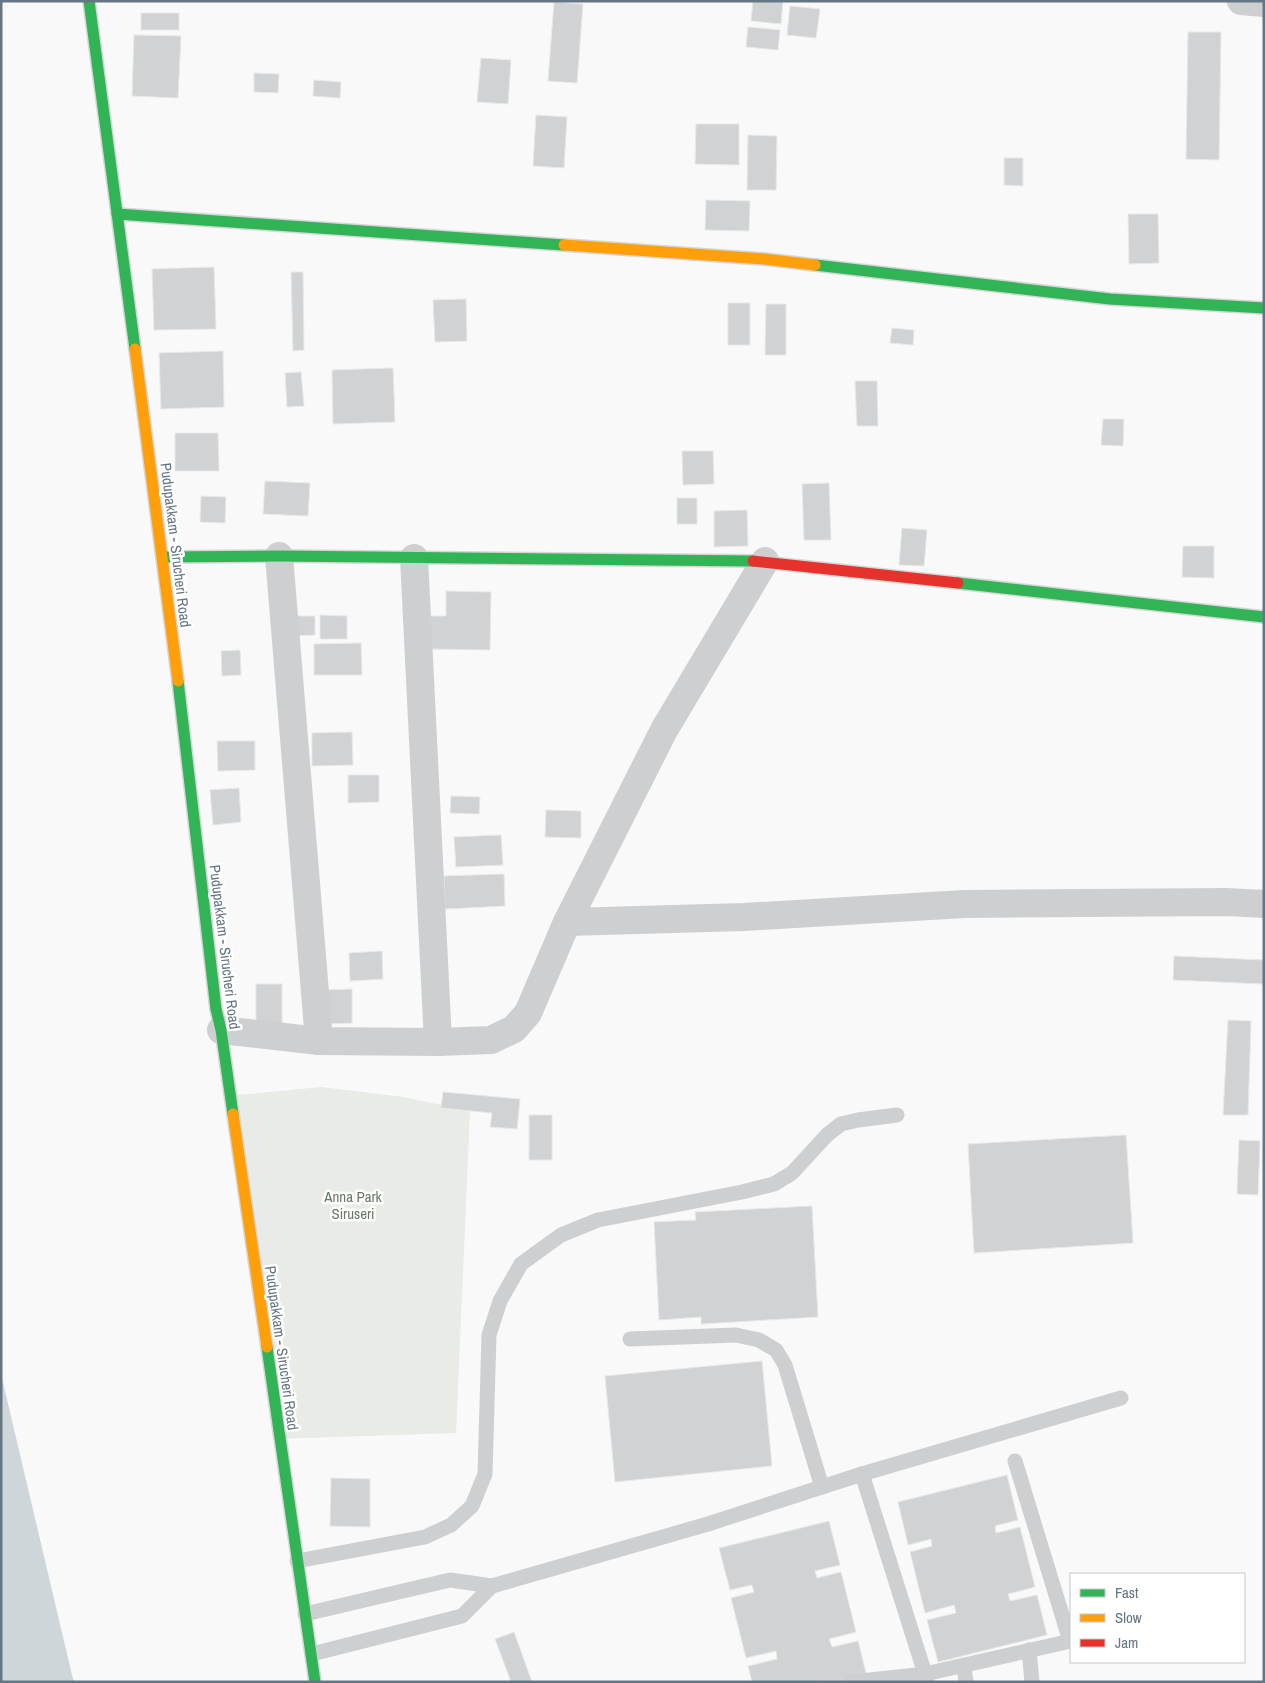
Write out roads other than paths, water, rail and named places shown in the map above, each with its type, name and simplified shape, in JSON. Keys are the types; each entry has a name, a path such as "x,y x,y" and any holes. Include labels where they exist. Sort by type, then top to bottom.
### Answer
{"street":[{"name":"Pudupakkam - Sirucheri Road","path":"90,1 163,557 216,1009 221,1030 312,1654 314,1682"},
{"path":"1241,1 1264,3"},
{"path":"117,214 764,259 1110,299 1264,308"},
{"path":"163,557 279,556 765,562 1264,617"},
{"path":"279,556 319,1041"},
{"path":"414,558 438,1042"},
{"path":"221,1030 319,1041 438,1042 491,1040 514,1029 528,1013 567,922 664,730 765,562"},
{"path":"567,922 744,918 964,904 1217,902 1264,904"}],"lane":[{"path":"297,1561 425,1537 451,1525 472,1506 485,1474 489,1335 500,1301 521,1264 561,1235 598,1220 774,1184 792,1173 827,1135 842,1124 858,1120 897,1116"},
{"path":"630,1339 736,1335 758,1340 776,1350 785,1365 822,1487"},
{"path":"306,1614 450,1580 492,1586 708,1524 862,1474 1121,1398"},
{"path":"1015,1461 1070,1638"},
{"path":"862,1474 926,1678"},
{"path":"312,1654 462,1616 492,1586"},
{"path":"852,1682 926,1678 964,1666 1070,1641"},
{"path":"1029,1650 1032,1682"},
{"path":"964,1666 966,1682"}],"park label":[{"name":"Anna Park Siruseri","path":"353,1204"}]}
